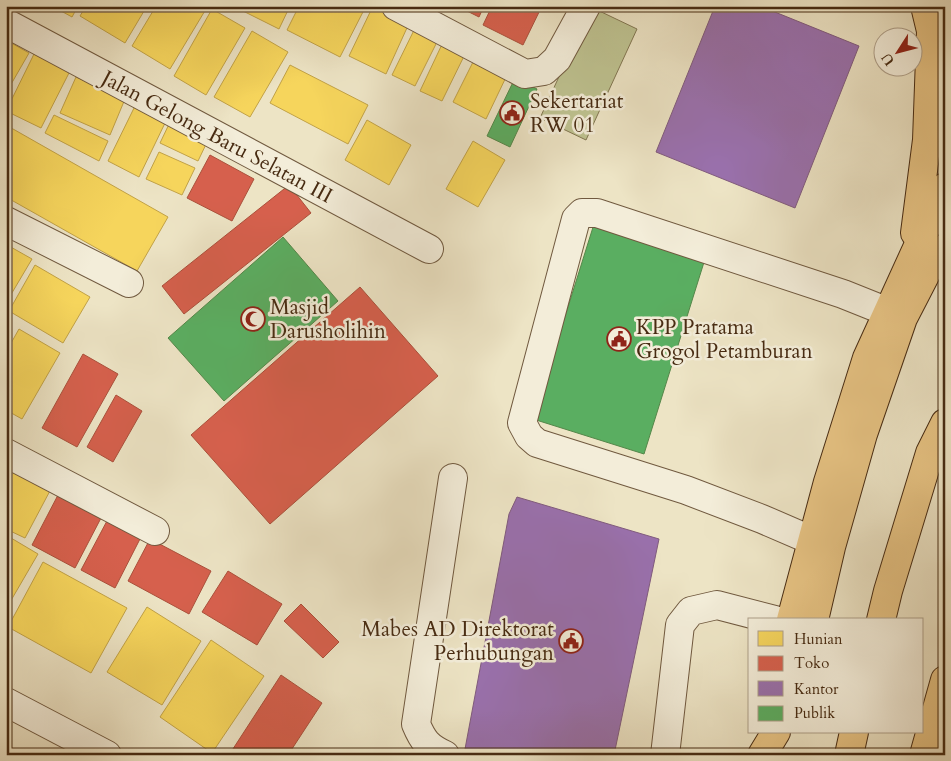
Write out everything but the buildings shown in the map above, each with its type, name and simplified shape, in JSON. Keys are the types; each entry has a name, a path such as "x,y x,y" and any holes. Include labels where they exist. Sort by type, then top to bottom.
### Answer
{"highway":[{"path":"911,262 927,140 931,31 925,6"},
{"path":"792,618 828,482 867,358 945,187"},
{"path":"814,618 831,547 863,434 903,318 935,256 945,248"},
{"path":"881,618 930,453 945,423"},
{"path":"924,755 945,680"},
{"path":"761,755 766,734"},
{"path":"761,755 775,734"},
{"path":"849,755 854,734"}],"street":[{"path":"396,6 525,74 544,72 557,59 586,6"},
{"name":"Jalan Gelong Baru Selatan III","path":"6,23 429,249"},
{"path":"813,540 704,496 537,443 529,436 522,423 576,219 582,213 597,213 843,294 888,312"},
{"path":"6,221 129,283"},
{"path":"6,453 155,532"},
{"path":"445,755 428,745 422,738 416,724 453,478"},
{"path":"664,755 680,625 691,611 717,605 767,618"},
{"path":"6,702 107,755"}],"green space":[{"path":"591,7 637,29 586,140 540,118"}],"place":[{"name":"Sekertariat RW 01","path":"512,113"},
{"name":"Masjid Darusholihin","path":"253,319"},
{"name":"KPP Pratama Grogol Petamburan","path":"619,339"},
{"name":"Mabes AD Direktorat Perhubungan","path":"571,641"}]}
